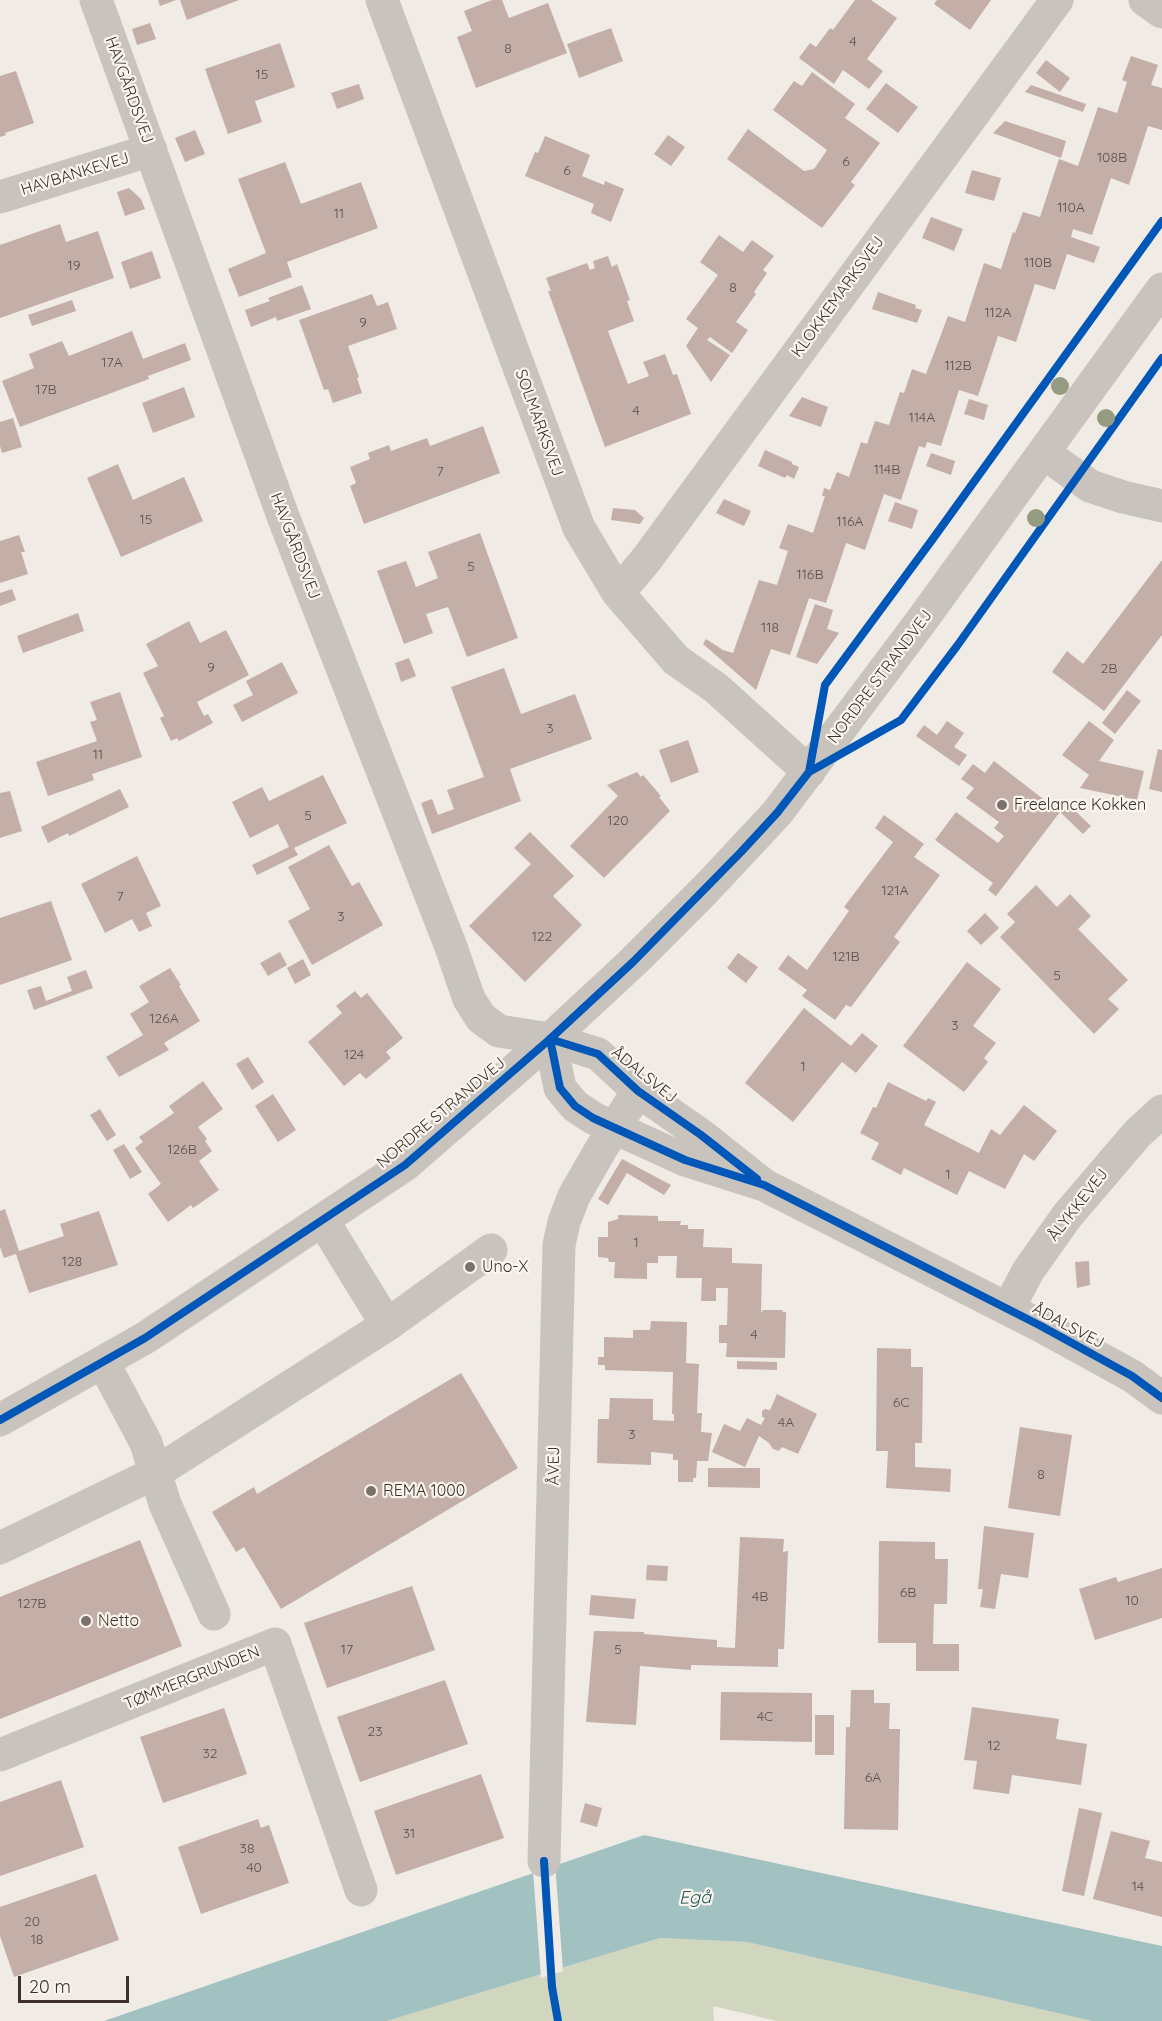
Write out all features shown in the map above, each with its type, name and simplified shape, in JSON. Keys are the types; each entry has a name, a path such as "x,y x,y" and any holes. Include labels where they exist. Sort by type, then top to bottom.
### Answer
{"street":[{"name":"HAVGÅRDSVEJ","path":"96,0 285,519 451,947 469,999 482,1018 499,1031 550,1039"},
{"name":"SOLMARKSVEJ","path":"382,0 579,528 618,593 676,660 716,688 809,772"},
{"name":"KLOKKEMARKSVEJ","path":"618,593 646,560 1057,0"},
{"path":"1145,0 1162,12"},
{"name":"HAVBANKEVEJ","path":"0,197 151,150"},
{"name":"NORDRE STRANDVEJ","path":"0,1420 183,1314 405,1165 550,1039 633,962 777,813 922,620 1162,289"},
{"path":"1044,453 1090,486 1162,506"},
{"name":"ÅDALSVEJ","path":"764,1185 700,1135 638,1091 598,1054 550,1039 560,1088 575,1106 593,1118 685,1160 764,1185 1008,1309 1132,1376 1162,1398"},
{"name":"ÅVEJ","path":"544,1861 559,1245 564,1221 574,1196 638,1091"},
{"name":"ÅLYKKEVEJ","path":"1008,1309 1028,1271 1067,1216 1137,1134 1162,1111"},
{"path":"323,1221 387,1325"},
{"path":"0,1548 155,1473 387,1325 491,1250"},
{"path":"103,1362 146,1443 165,1504 214,1614"},
{"name":"TØMMERGRUNDEN","path":"0,1755 275,1644 361,1890"}],"green space":[{"path":"660,1938 747,1942 1092,2021 777,2021 713,2006 714,2021 387,2021"}],"water":[{"name":"Egå","path":"644,1835 1162,1946 1162,2021 1092,2021 747,1942 660,1938 387,2021 104,2021"}],"pier":[{"path":"555,1862 563,1971 541,1978 533,1870"}],"building":[{"path":"158,0 176,0 160,6"},
{"path":"180,0 239,0 187,20"},
{"path":"492,0 502,0 509,18 548,3 567,53 476,88 457,37 472,31 464,11"},
{"path":"855,0 871,0 897,18 867,59 883,71 869,89 843,70 834,84 799,58 810,43 816,47 830,28 833,30"},
{"path":"937,0 991,0 970,30 934,4"},
{"path":"150,23 156,39 137,45 132,29"},
{"path":"611,28 623,61 579,78 567,44"},
{"path":"280,43 295,87 255,101 262,122 228,134 205,69"},
{"path":"1131,56 1158,65 1151,85 1162,88 1162,130 1148,126 1129,185 1111,178 1092,235 1073,229 1071,237 1100,247 1094,263 1067,254 1055,290 1035,284 1016,342 998,336 978,396 959,390 941,446 927,442 925,448 919,446 901,500 884,494 865,550 846,543 826,603 809,598 790,655 771,649 756,690 703,644 706,639 723,650 733,653 759,580 777,585 788,551 779,548 788,524 813,533 825,496 822,496 824,488 830,490 837,472 849,477 861,442 867,444 875,421 889,425 900,392 904,393 912,369 926,374 948,316 965,322 984,263 1001,269 1013,232 1015,233 1023,212 1040,217 1059,159 1078,166 1098,107 1117,113 1127,82 1122,80"},
{"path":"1046,60 1070,78 1060,92 1036,73"},
{"path":"16,71 34,123 0,137 0,76"},
{"path":"812,72 855,104 845,118 880,143 851,182 855,185 822,228 727,159 748,129 804,171 814,169 827,150 773,110 794,81 802,86"},
{"path":"886,83 918,107 898,133 866,109"},
{"path":"359,84 364,99 337,109 331,93"},
{"path":"1031,85 1086,104 1083,112 1025,92"},
{"path":"1005,121 1066,141 1061,158 993,133"},
{"path":"195,130 205,154 185,162 175,138"},
{"path":"668,135 685,147 671,166 654,154"},
{"path":"545,136 590,155 582,176 604,185 605,181 624,189 611,222 591,213 594,204 525,176"},
{"path":"285,162 301,204 361,182 378,228 287,262 292,277 239,297 228,269 266,253 238,179"},
{"path":"972,170 1001,178 994,201 965,193"},
{"path":"129,188 141,199 145,209 125,216 117,192"},
{"path":"931,217 963,229 954,251 922,238"},
{"path":"60,224 66,242 98,231 114,278 0,318 0,245"},
{"path":"719,235 743,252 752,240 774,256 763,270 767,273 754,292 756,294 736,322 748,330 732,353 710,337 707,340 730,355 711,382 686,346 698,328 686,319 718,275 700,262"},
{"path":"152,251 161,278 130,289 121,262"},
{"path":"608,256 612,267 617,264 630,300 627,301 634,321 608,331 628,384 649,376 643,362 665,354 673,375 677,374 691,414 605,447 548,291 551,291 546,278 587,263 590,270 595,268 593,261"},
{"path":"302,285 311,309 277,321 276,317 251,327 245,310"},
{"path":"878,292 916,305 915,308 922,310 917,323 872,309"},
{"path":"372,294 377,306 388,302 397,329 348,346 362,393 333,403 328,389 324,390 299,320"},
{"path":"72,300 76,311 32,326 28,315"},
{"path":"132,331 143,359 185,343 191,360 148,376 149,379 20,427 2,381 34,368 29,354 62,341 69,356"},
{"path":"184,387 195,417 153,433 142,403"},
{"path":"802,397 828,407 821,427 789,416"},
{"path":"969,399 988,405 984,420 964,414"},
{"path":"13,418 22,447 2,453 0,422"},
{"path":"483,426 500,473 364,524 350,486 356,483 350,467 370,459 368,453 389,445 391,451 427,438 430,446"},
{"path":"765,450 799,467 794,479 787,475 785,478 758,466"},
{"path":"931,453 955,461 951,475 926,466"},
{"path":"118,464 133,500 184,477 203,521 121,557 87,478"},
{"path":"724,499 751,511 744,526 716,513"},
{"path":"895,502 918,510 912,529 888,521"},
{"path":"613,508 635,510 644,518 640,524 611,520"},
{"path":"480,533 518,638 467,657 448,607 426,614 433,633 404,644 377,571 406,561 416,587 438,578 428,552"},
{"path":"19,535 25,552 21,552 28,574 0,583 0,541"},
{"path":"1162,560 1162,635 1104,711 1052,672 1067,651 1083,664"},
{"path":"12,589 16,600 0,606 0,593"},
{"path":"815,604 833,610 827,629 839,633 817,664 796,657"},
{"path":"78,613 84,631 23,653 17,636"},
{"path":"189,621 200,643 226,630 249,675 197,702 204,716 208,714 213,723 179,741 177,738 171,741 160,718 164,716 143,673 158,666 146,644"},
{"path":"409,658 416,676 401,682 395,663"},
{"path":"282,662 298,693 242,722 233,705 253,695 246,681"},
{"path":"504,668 521,714 575,694 592,739 510,769 521,801 432,834 421,803 432,799 438,815 454,809 447,790 484,777 451,687"},
{"path":"1127,690 1141,701 1115,734 1102,723"},
{"path":"120,692 142,757 92,774 94,780 48,796 36,762 97,741 90,722 97,720 90,702"},
{"path":"947,721 964,733 954,747 967,755 959,766 916,736 924,725 937,735"},
{"path":"1089,721 1114,740 1099,761 1144,771 1137,800 1080,788 1089,775 1062,755"},
{"path":"688,740 699,772 671,783 659,750"},
{"path":"1158,749 1162,750 1162,792 1149,789"},
{"path":"994,761 1060,812 996,896 988,890 993,883 935,840 956,812 998,843 1004,836 994,828 999,822 966,798 974,788 961,779 973,764 985,773"},
{"path":"637,772 641,777 643,775 661,796 659,797 670,811 604,878 570,846 618,796 607,785"},
{"path":"323,775 347,823 294,848 298,855 257,875 252,865 289,847 278,824 250,838 232,802 262,787 269,801"},
{"path":"120,789 129,807 69,836 68,833 48,843 41,827"},
{"path":"10,791 22,831 0,838 0,793"},
{"path":"1068,804 1091,826 1083,834 1061,813"},
{"path":"884,815 924,844 914,857 940,875 894,937 900,942 851,1007 846,1005 835,1020 802,996 807,990 778,969 788,955 807,970 849,911 844,907 893,842 875,828"},
{"path":"530,832 574,876 553,896 582,925 525,982 469,926 531,864 514,848"},
{"path":"329,845 352,886 359,882 383,925 312,965 288,921 310,909 288,867"},
{"path":"137,856 161,906 146,913 152,926 139,932 132,919 105,933 81,884"},
{"path":"1036,885 1057,907 1070,894 1091,916 1078,929 1128,980 1108,999 1119,1009 1094,1034 1000,937 1015,922 1007,914"},
{"path":"51,901 72,960 0,985 0,918"},
{"path":"985,913 999,928 981,945 967,931"},
{"path":"280,952 287,965 268,976 260,963"},
{"path":"738,953 758,967 746,983 727,968"},
{"path":"303,959 311,975 295,984 287,968"},
{"path":"967,962 1001,989 973,1026 996,1043 984,1058 988,1062 964,1092 903,1046"},
{"path":"170,968 200,1021 164,1043 169,1050 119,1077 106,1057 143,1035 130,1014 149,1002 139,986"},
{"path":"86,970 93,988 34,1010 27,990 41,986 46,1001 72,991 67,977"},
{"path":"355,991 361,998 367,993 403,1038 386,1052 391,1058 366,1079 360,1073 344,1086 308,1042 342,1013 336,1006"},
{"path":"804,1008 851,1046 862,1033 878,1046 856,1073 842,1062 793,1122 745,1083"},
{"path":"248,1057 264,1082 252,1090 236,1064"},
{"path":"203,1081 223,1109 198,1127 212,1151 199,1161 219,1190 193,1208 191,1205 168,1222 148,1194 161,1184 135,1148 143,1142 139,1137 174,1113 169,1106"},
{"path":"888,1082 926,1101 928,1098 936,1102 924,1125 979,1153 991,1129 1000,1135 1024,1105 1057,1131 1034,1161 1024,1154 1005,1189 969,1171 957,1195 904,1168 901,1175 871,1159 879,1143 860,1133 873,1107 876,1108"},
{"path":"273,1094 296,1130 278,1142 255,1106"},
{"path":"100,1109 116,1135 107,1141 90,1115"},
{"path":"124,1144 142,1172 130,1179 113,1150"},
{"path":"622,1159 671,1185 664,1195 627,1173 608,1205 598,1199"},
{"path":"5,1209 19,1251 64,1236 60,1224 99,1211 118,1265 29,1293 16,1254 4,1258 0,1247 0,1211"},
{"path":"618,1215 658,1216 658,1221 681,1221 680,1225 688,1225 688,1229 704,1229 703,1247 732,1248 732,1263 762,1264 761,1313 763,1310 786,1312 785,1358 726,1357 727,1343 719,1343 719,1325 727,1325 728,1288 716,1288 716,1301 701,1301 702,1278 676,1278 677,1256 658,1256 658,1263 647,1263 647,1279 614,1278 615,1262 609,1262 608,1258 598,1257 598,1237 608,1237 608,1222 618,1219"},
{"path":"1089,1261 1090,1285 1077,1288 1075,1262"},
{"path":"651,1321 687,1322 686,1363 699,1364 697,1413 702,1413 701,1432 712,1433 708,1461 697,1461 696,1478 693,1478 693,1482 678,1482 678,1460 673,1460 673,1454 651,1452 651,1465 597,1463 598,1419 609,1419 610,1398 653,1399 653,1420 674,1421 674,1414 672,1414 673,1372 605,1370 605,1365 598,1365 598,1357 604,1357 604,1337 633,1338 633,1330 650,1330"},
{"path":"877,1348 911,1349 911,1367 923,1367 922,1443 915,1443 915,1467 951,1469 950,1492 886,1488 888,1451 876,1451"},
{"path":"737,1361 777,1362 777,1370 737,1369"},
{"name":"REMA 1000","path":"461,1373 518,1468 281,1609 244,1547 236,1552 212,1512 254,1487 257,1494"},
{"path":"777,1394 817,1414 798,1454 782,1447 779,1451 773,1449 759,1436 745,1467 712,1452 724,1424 740,1431 747,1418 761,1425 765,1418 762,1417 762,1411 770,1410"},
{"path":"1020,1427 1072,1435 1060,1516 1008,1508"},
{"path":"708,1468 760,1468 760,1488 708,1487"},
{"path":"984,1526 1034,1533 1028,1578 1001,1574 995,1609 980,1607 983,1589 978,1589"},
{"path":"740,1537 784,1539 783,1552 788,1551 784,1649 778,1649 778,1667 691,1665 691,1670 640,1666 636,1725 586,1722 594,1631 644,1632 644,1634 717,1640 717,1647 735,1648"},
{"name":"Netto","path":"140,1540 182,1646 0,1719 0,1597"},
{"path":"879,1541 935,1542 935,1559 948,1559 947,1604 934,1604 933,1644 959,1644 959,1671 916,1671 916,1643 878,1643"},
{"path":"647,1565 668,1566 667,1581 646,1580"},
{"path":"1162,1568 1162,1618 1095,1640 1079,1589 1116,1577 1118,1582"},
{"path":"412,1586 435,1650 327,1688 304,1623"},
{"path":"591,1595 636,1599 634,1619 589,1615"},
{"path":"445,1680 468,1744 360,1782 337,1717"},
{"path":"851,1690 874,1690 874,1703 890,1703 889,1729 900,1729 898,1830 844,1829 846,1727 850,1727"},
{"path":"721,1692 812,1693 812,1742 720,1740"},
{"path":"972,1707 1059,1719 1056,1739 1087,1744 1081,1785 1012,1775 1009,1794 973,1789 977,1761 964,1760"},
{"path":"224,1708 247,1774 163,1803 140,1737"},
{"path":"815,1715 834,1715 834,1755 815,1755"},
{"path":"481,1774 504,1838 396,1875 374,1811"},
{"path":"61,1780 84,1847 0,1876 0,1802"},
{"path":"585,1803 602,1808 597,1827 580,1822"},
{"path":"1079,1808 1102,1813 1084,1896 1062,1891"},
{"path":"258,1819 261,1828 269,1825 289,1883 201,1914 178,1847"},
{"path":"1111,1831 1150,1841 1145,1858 1162,1862 1162,1917 1093,1899"},
{"path":"96,1874 119,1940 14,1977 0,1936 0,1907"}],"cycle path":[{"path":"809,772 825,685 1162,221"},
{"path":"0,1420 145,1338 405,1165 550,1039 633,962 741,852 777,813 809,772 901,720 957,646 1162,358"},
{"path":"550,1039 560,1088 575,1106 593,1118 685,1160 764,1185 1041,1326 1132,1376 1162,1398"},
{"path":"550,1039 598,1054 638,1091 701,1135 757,1179"},
{"path":"544,1861 552,1987 558,2021"}],"place":[{"name":"Freelance Kokken","path":"1002,805"},
{"name":"Uno-X","path":"470,1267"},
{"name":"REMA 1000","path":"371,1491"},
{"name":"Netto","path":"86,1621"}]}
